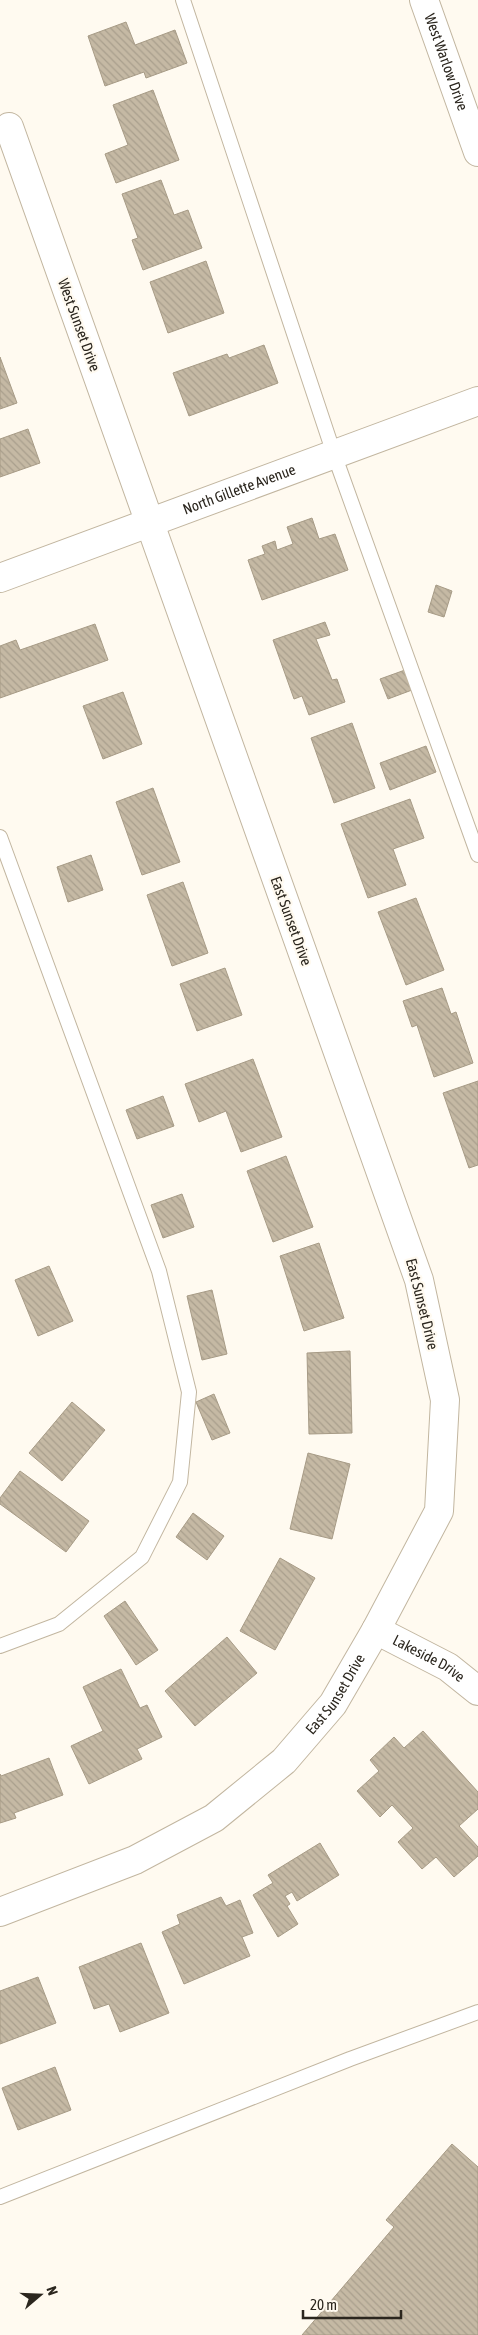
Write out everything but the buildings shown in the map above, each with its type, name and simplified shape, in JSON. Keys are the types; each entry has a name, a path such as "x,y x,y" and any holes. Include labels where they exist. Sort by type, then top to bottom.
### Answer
{"street":[{"name":"West Warlow Drive","path":"424,0 478,152"},
{"name":"West Sunset Drive","path":"9,127 150,522"},
{"name":"North Gillette Avenue","path":"0,578 478,401"},
{"name":"East Sunset Drive","path":"0,1912 135,1860 214,1818 284,1762 333,1704 376,1630 438,1511 444,1400 419,1280 150,522"},
{"name":"Lakeside Drive","path":"376,1630 448,1667 478,1691"}],"lane":[{"path":"183,0 334,454 478,855"},
{"path":"0,837 159,1271 189,1392 180,1482 142,1557 59,1624 0,1646"},
{"path":"0,2197 341,2063 478,2012"}]}
